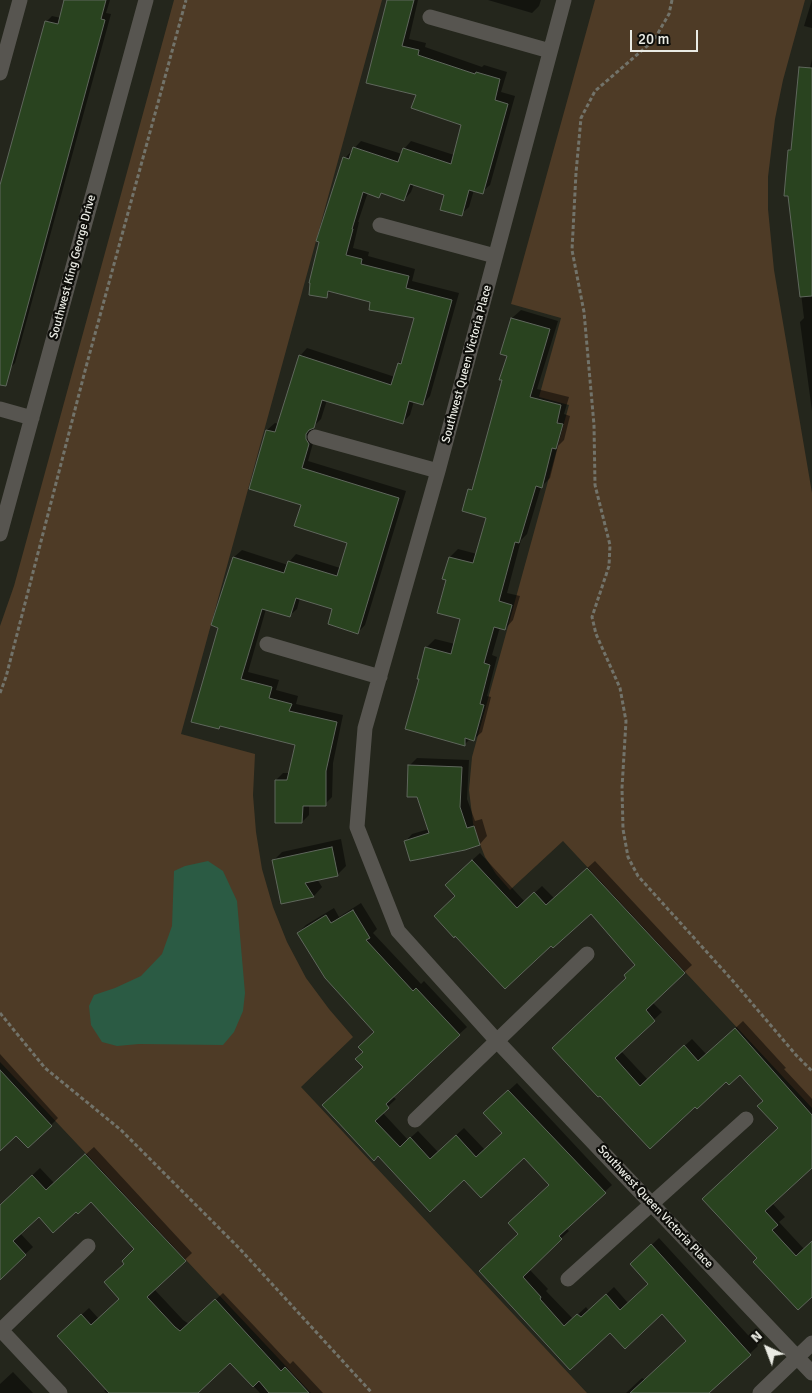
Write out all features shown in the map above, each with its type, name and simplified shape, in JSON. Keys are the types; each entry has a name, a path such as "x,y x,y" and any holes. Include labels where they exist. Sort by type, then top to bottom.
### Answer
{"street":[{"path":"0,73 20,0"},
{"name":"Southwest King George Drive","path":"0,534 146,0"},
{"name":"Southwest Queen Victoria Place","path":"564,0 438,471 365,728 357,827 398,931 498,1041 812,1373"},
{"path":"430,17 550,51"},
{"path":"380,225 495,256"},
{"path":"0,408 32,418"},
{"path":"315,438 438,471"},
{"path":"267,644 380,677"},
{"path":"415,1120 587,954"},
{"path":"568,1279 746,1119"},
{"path":"60,1393 0,1330 88,1246"},
{"path":"760,1393 812,1343"}],"path":[{"path":"0,693 6,677 86,366 186,0"},
{"path":"672,0 669,14 654,40 595,92 582,118 576,173 572,250 584,312 594,425 594,485 610,545 609,566 592,617 596,634 620,688 626,721 622,788 623,829 628,858 638,876 812,1071"},
{"path":"0,1012 45,1068 121,1130 240,1249 372,1393"}],"shaded area":[{"path":"174,0 382,0 181,734 255,754 253,795 256,832 262,869 273,907 287,942 306,978 353,1037 301,1087 587,1393 311,1393 0,1062 0,626 14,586"},
{"path":"595,0 805,0 783,80 775,119 768,177 768,209 774,270 812,493 812,1108 563,841 510,890 485,857 473,823 469,790 472,757 569,405 539,397 561,318 511,304"},
{"path":"208,861 223,871 237,901 245,993 243,1011 234,1032 223,1045 139,1044 117,1046 102,1042 91,1025 89,1006 94,995 141,976 162,954 172,926 174,871 185,866"}],"building":[{"path":"64,0 106,0 101,19 105,20 6,386 0,385 0,185 45,21 58,24"},
{"path":"387,0 414,0 402,46 419,50 418,55 475,74 476,72 500,79 495,100 508,104 483,194 469,190 462,216 440,210 444,195 410,184 404,201 381,193 379,198 363,192 346,255 362,259 361,264 409,276 406,288 452,300 423,405 409,401 403,424 322,400 314,428 306,434 309,444 302,468 399,498 358,634 328,624 332,609 296,598 290,617 262,609 241,679 272,687 269,698 292,704 289,711 337,722 326,771 326,806 303,806 302,823 275,823 275,780 287,780 295,745 220,726 219,729 191,722 218,628 211,625 233,557 284,573 288,561 337,576 347,543 294,526 301,505 249,489 266,430 275,432 299,355 391,385 398,363 401,364 414,318 369,310 370,302 328,291 327,298 309,295 309,283 319,242 316,241 343,157 349,159 353,147 398,162 403,148 451,164 461,125 411,108 416,95 366,83"},
{"path":"799,67 812,68 812,296 800,297 788,196 784,196 788,150 791,150"},
{"path":"511,318 550,329 530,397 561,405 557,423 563,424 556,449 552,448 542,488 536,486 519,543 515,542 499,601 512,605 505,630 494,627 484,663 490,665 480,704 484,705 474,741 465,738 465,746 405,729 419,679 417,679 425,647 451,654 460,619 437,613 446,580 442,579 449,557 473,563 486,518 462,511 468,489 472,490 502,380 499,380 507,356 500,354"},
{"path":"408,765 462,767 460,807 467,828 474,826 480,845 465,850 410,861 404,841 429,833 417,797 407,797"},
{"path":"332,847 338,876 305,883 314,897 281,904 272,860"},
{"path":"472,860 517,908 534,892 546,905 587,868 685,973 646,1010 655,1021 615,1058 640,1086 684,1045 698,1061 735,1028 812,1115 812,1168 765,1211 778,1225 772,1230 796,1256 812,1241 812,1297 798,1310 753,1262 757,1258 702,1199 778,1128 757,1106 763,1101 740,1075 729,1085 726,1082 697,1109 695,1107 650,1149 552,1048 626,978 624,975 635,965 591,914 553,948 551,946 505,989 434,916 455,896 445,885"},
{"path":"353,910 370,938 366,940 413,991 416,988 460,1035 386,1104 389,1108 375,1121 400,1147 410,1137 430,1159 456,1135 476,1157 502,1133 483,1113 508,1090 606,1193 559,1236 562,1239 523,1277 564,1326 577,1314 581,1317 606,1294 620,1310 648,1284 630,1264 651,1244 751,1355 709,1393 630,1393 686,1341 662,1314 625,1349 610,1333 570,1370 479,1271 518,1234 508,1223 549,1185 524,1158 481,1198 464,1180 430,1212 378,1156 374,1161 322,1105 363,1067 355,1059 363,1052 358,1047 374,1032 325,978 297,933 326,915 331,923"},
{"path":"0,1070 52,1126 28,1148 16,1136 0,1151"},
{"path":"85,1154 186,1261 147,1297 175,1327 180,1331 215,1299 281,1371 285,1367 309,1393 269,1393 259,1381 253,1387 230,1363 198,1393 109,1393 57,1336 81,1314 91,1325 119,1299 104,1282 124,1264 122,1261 134,1249 91,1202 78,1214 76,1212 53,1233 39,1217 13,1241 26,1255 0,1280 0,1205 32,1175 46,1190"}]}
